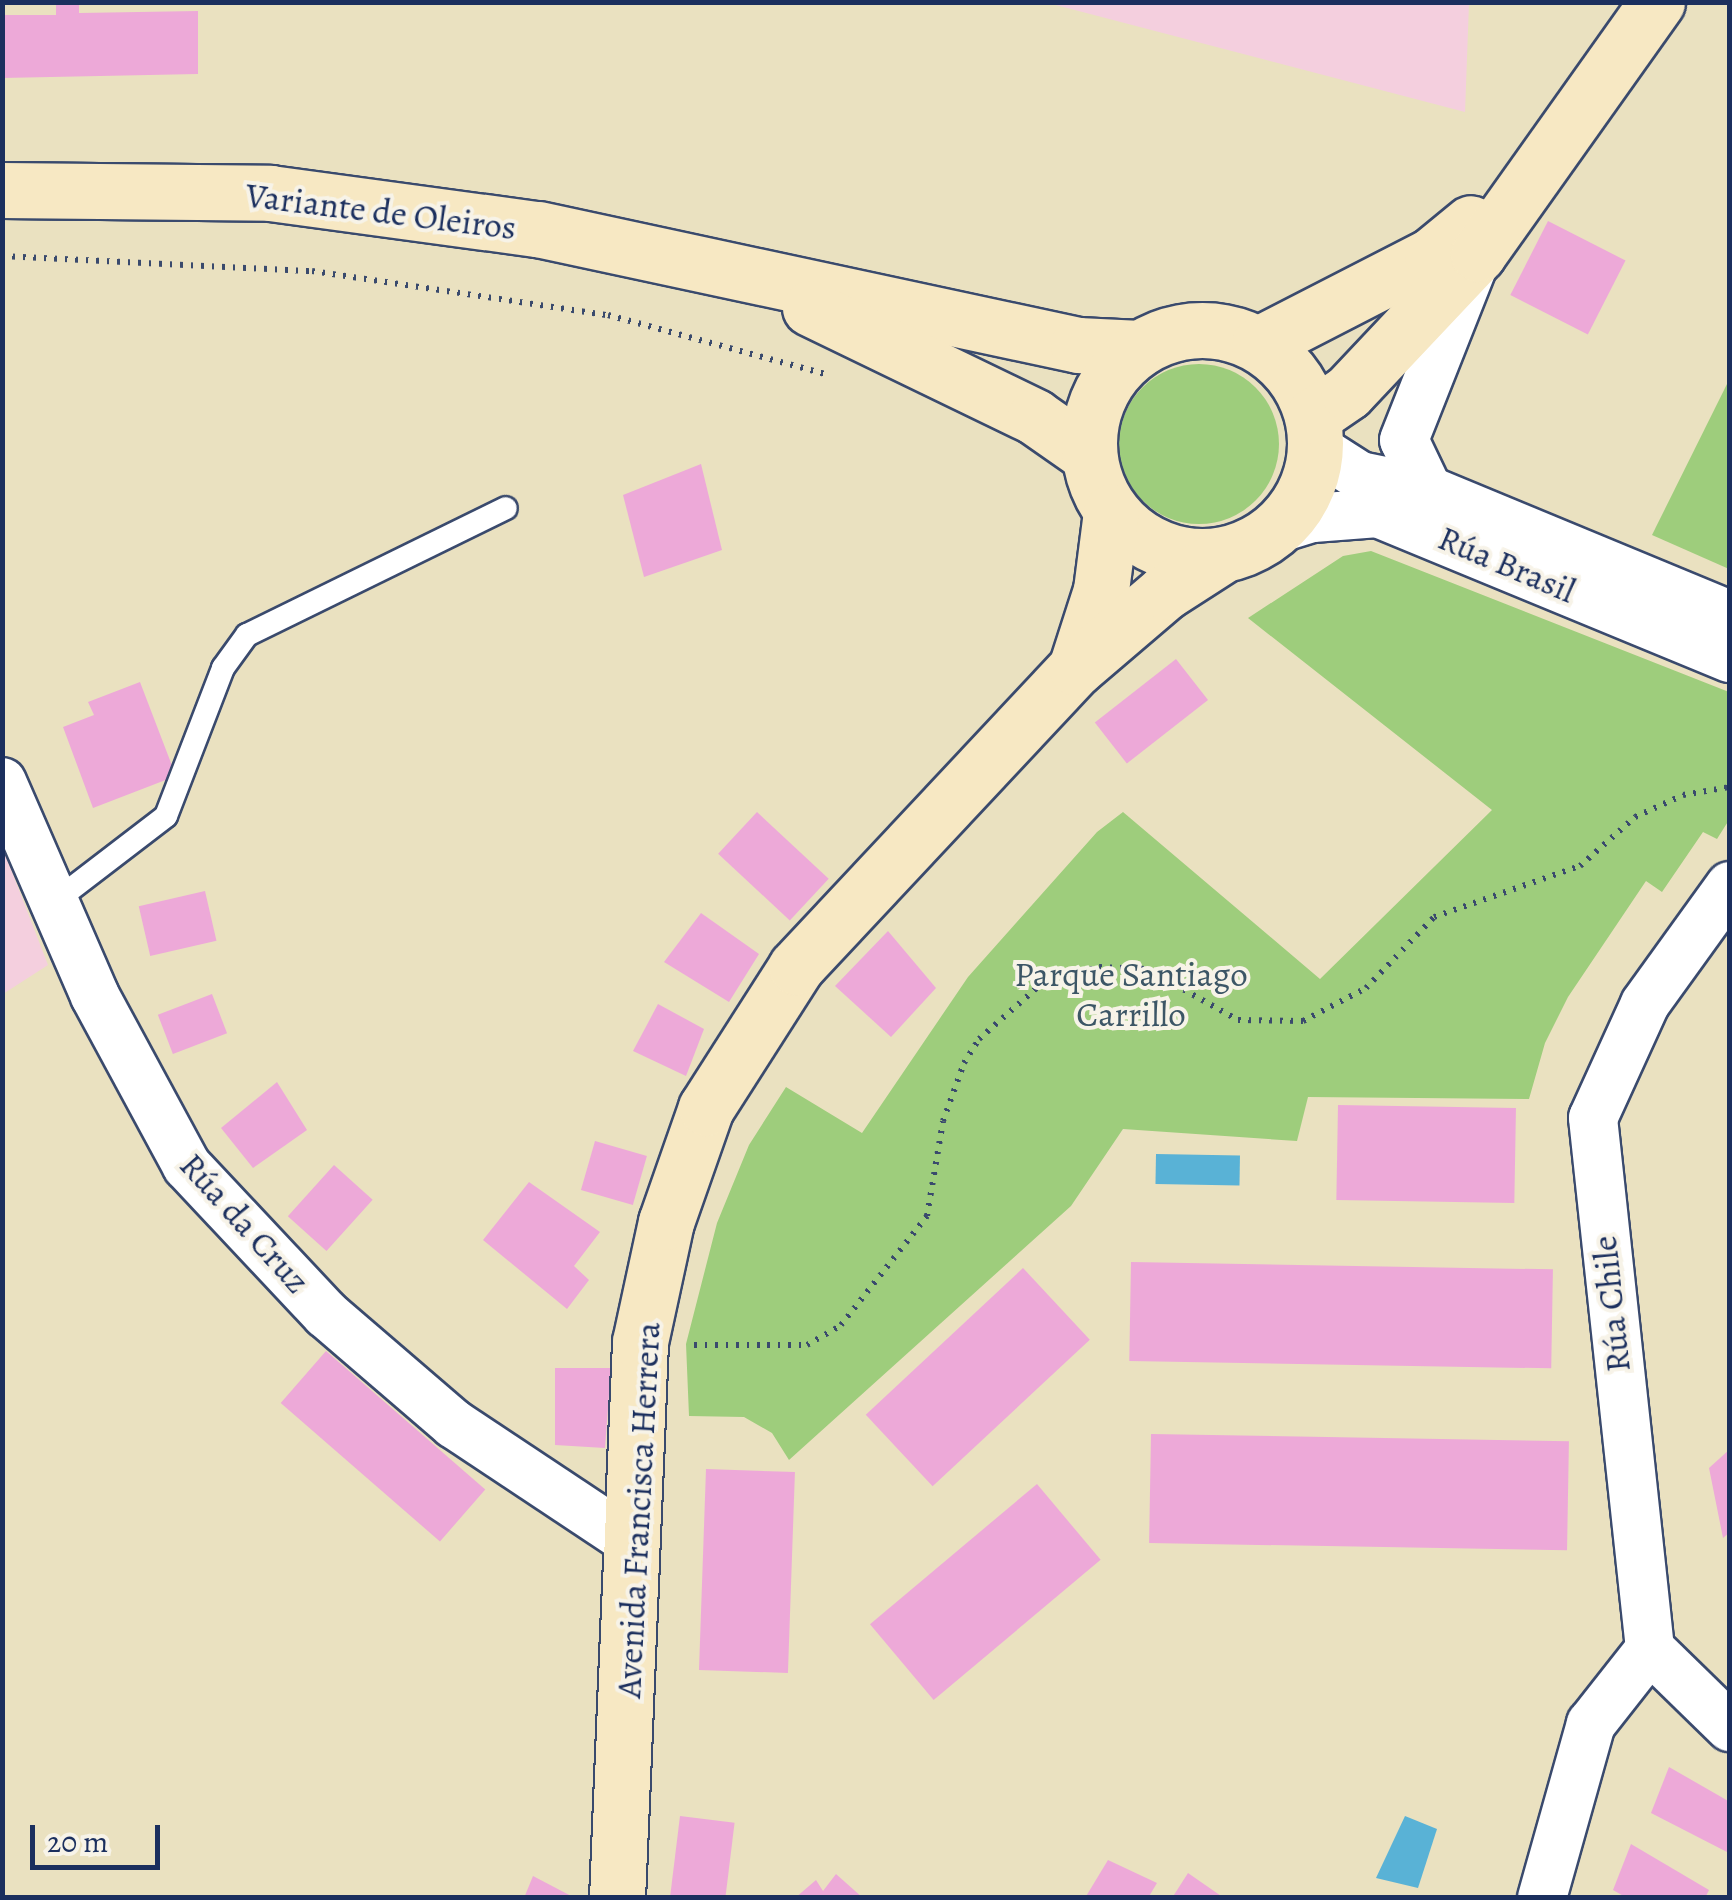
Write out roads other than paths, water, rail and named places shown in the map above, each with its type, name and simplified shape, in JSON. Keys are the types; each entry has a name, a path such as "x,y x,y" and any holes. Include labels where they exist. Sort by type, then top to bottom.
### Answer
{"street":[{"path":"1315,432 1478,254 1656,2"},
{"path":"1259,344 1432,255 1538,173"},
{"name":"Variante de Oleiros","path":"2,190 270,193 538,229 1078,344 1140,348"},
{"path":"1428,490 1404,440 1478,254"},
{"name":"Variante de Oleiros","path":"755,278 862,335 1035,417 1088,454"},
{"path":"1199,329 1259,344 1283,362 1315,432 1311,478 1276,529 1221,556 1160,550 1111,512 1088,454 1099,394 1140,348 1199,329"},
{"name":"Rúa Brasil","path":"1315,432 1360,476 1428,490 1730,615"},
{"name":"Avenida Francisca Herrera","path":"1076,668 1098,606 1111,512"},
{"name":"Rúa Brasil","path":"1276,529 1313,518 1378,513 1730,658"},
{"name":"Avenida Francisca Herrera","path":"617,1898 640,1342 666,1222 706,1108 796,968 1076,668 1165,592 1221,556"},
{"name":"Rúa da Cruz","path":"2,782 95,996 187,1166 326,1314 454,1424 633,1543"},
{"name":"Rúa Chile","path":"1650,1649 1592,1118 1645,1004 1728,893"},
{"path":"1542,1898 1591,1724 1650,1649 1730,1727"}],"lane":[{"path":"54,902 166,816 224,668 247,635 506,508"}],"water":[{"path":"1156,1154 1240,1155 1239,1185 1155,1184"},
{"path":"1405,1816 1437,1829 1418,1888 1376,1878"}],"park label":[{"name":"Parque Santiago Carrillo","path":"1131,994"}]}
